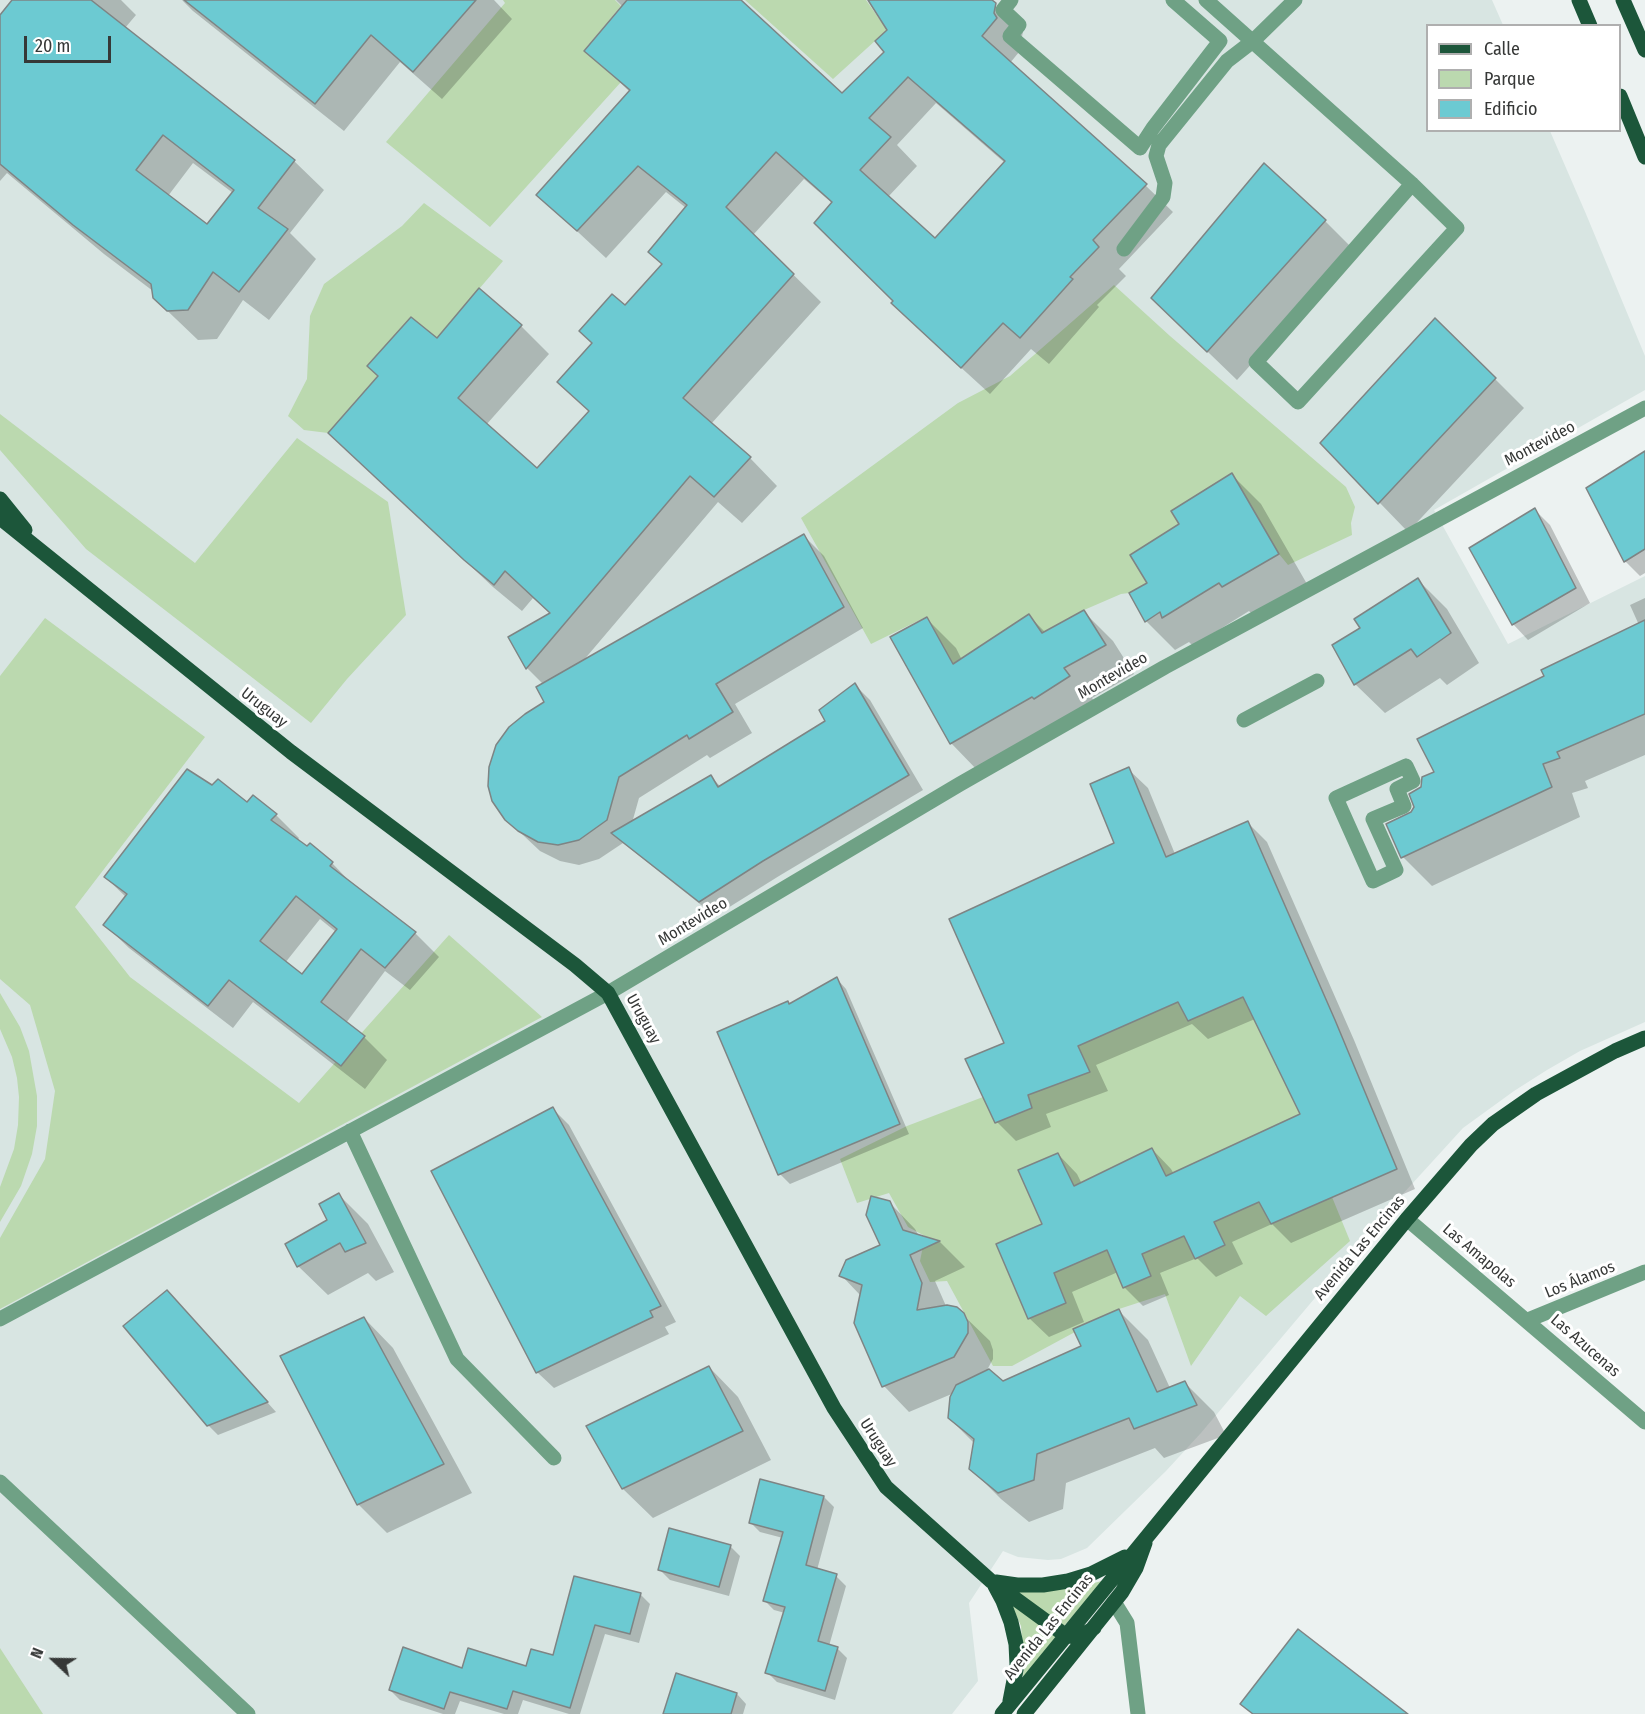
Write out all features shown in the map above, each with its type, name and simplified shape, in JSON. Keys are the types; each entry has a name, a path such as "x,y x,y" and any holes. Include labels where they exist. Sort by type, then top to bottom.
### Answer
{"main road":[{"path":"1579,0 1589,24"},
{"path":"1623,0 1645,50"},
{"path":"1621,98 1645,157"},
{"name":"Uruguay","path":"0,499 40,549"},
{"name":"Uruguay","path":"0,518 291,752 574,964 608,993 834,1408 886,1487 992,1581 1065,1635"},
{"name":"Avenida Las Encinas","path":"1005,1709 1407,1219 1471,1145 1493,1124 1536,1094 1615,1051 1645,1038"},
{"name":"Avenida Las Encinas","path":"1024,1714 1114,1602 1136,1568 1148,1535"},
{"path":"992,1581 1017,1585 1043,1585 1068,1581 1113,1565 1133,1552"},
{"path":"992,1581 1003,1601 1016,1644 1017,1665 1005,1709"},
{"path":"1064,1664 1070,1651 1065,1635 1074,1637 1083,1635 1094,1628"}],"street":[{"path":"1011,0 1003,10 1019,25 1010,36 1140,148 1220,41 1173,0"},
{"path":"1206,0 1412,184 1456,228 1298,402 1256,362 1412,184"},
{"path":"1124,249 1163,197 1165,183 1156,156 1159,145 1227,61 1253,41 1295,0"},
{"name":"Montevideo","path":"0,1319 608,993 960,784 1166,667 1645,408"},
{"path":"1244,720 1317,681"},
{"path":"1406,766 1413,782 1397,789 1404,806 1373,819 1396,870 1373,881 1336,798 1406,766"},
{"path":"350,1131 456,1359 554,1458"},
{"name":"Las Amapolas","path":"1407,1219 1528,1320"},
{"name":"Los Álamos","path":"1528,1320 1645,1272"},
{"name":"Las Azucenas","path":"1528,1320 1645,1422"},
{"path":"0,1482 248,1714"},
{"path":"1114,1602 1127,1623 1138,1714"}],"shaded area":[{"path":"0,0 1492,0 1503,24 1426,24 1426,132 1550,132 1645,356 1645,390 1434,510 1508,644 1645,576 1645,1022 1580,1051 1547,1070 1463,1128 1401,1196 1201,1433 1166,1471 1087,1548 1061,1559 1048,1560 1018,1557 1003,1551 969,1603 978,1681 952,1714 0,1714"}],"green space":[{"path":"503,0 615,0 621,6 584,50 621,82 490,227 386,142 505,3"},
{"path":"745,0 866,0 887,30 833,79"},
{"path":"424,203 503,261 437,338 367,366 396,392 376,416 357,400 328,433 304,430 288,416 307,379 310,316 324,284 402,226"},
{"path":"1114,285 1346,487 1355,507 1351,523 1352,535 1288,565 1279,554 1232,473 1171,511 1192,543 1163,535 1130,555 1147,583 1129,593 1121,594 1084,610 1042,633 1029,614 953,664 926,617 871,644 801,518 958,403 1010,376"},
{"path":"0,414 195,563 297,438 388,502 406,615 347,679 311,723 86,549 0,450"},
{"path":"45,618 205,737 75,907 130,977 299,1103 449,935 542,1017 0,1309 0,1238 45,1159 55,1091 30,1005 0,979 0,676"},
{"path":"1234,977 1300,1114 1166,1176 1152,1148 1090,1178 1080,1198 1058,1153 1018,1170 1042,1224 1028,1319 1066,1303 1054,1273 1107,1250 1123,1288 1151,1276 1142,1254 1184,1236 1196,1258 1225,1245 1211,1219 1259,1202 1271,1224 1332,1197 1350,1241 1266,1316 1240,1296 1191,1366 1165,1294 1119,1309 1088,1323 1012,1366 993,1366 947,1281 930,1282 920,1261 925,1236 908,1227 889,1193 857,1203 840,1159 907,1126 983,1097 995,1123 1032,1108 1028,1095 1090,1072 1078,1046 1178,1002 1188,1021 1211,1011"},
{"path":"0,993 20,1027 29,1051 37,1096 37,1126 32,1154 21,1186 0,1222 0,1187 14,1149 19,1097 12,1057 0,1029"},
{"path":"1105,1580 1063,1627 1007,1588 1064,1589"},
{"path":"1009,1599 1056,1637 1022,1682 1024,1669 1021,1626"},
{"path":"0,1648 43,1714 0,1714"}],"building":[{"path":"12,0 91,0 295,160 258,208 288,229 239,292 213,272 188,310 167,311 153,298 151,284 73,225 0,164 0,15","holes":["163,135 234,190 207,224 136,170"]},
{"path":"184,0 476,0 413,72 371,35 315,104"},
{"path":"627,0 741,0 842,93 884,52 875,41 887,30 868,0 992,0 996,3 994,13 997,18 982,36 1147,184 1093,240 1099,247 1070,277 1073,279 1020,338 1003,323 961,368 891,303 893,301 814,223 832,202 776,152 726,207 794,274 683,398 751,457 714,497 690,476 526,669 508,637 550,613 505,571 494,585 464,560 328,433 378,376 367,366 411,317 437,338 479,288 522,325 458,398 537,468 589,411 557,382 592,343 579,331 612,294 625,305 662,264 648,252 687,205 638,166 577,231 536,195 630,90 584,51","holes":["908,77 1005,161 935,238 860,170 891,137 869,118"]},
{"path":"1264,163 1326,220 1207,352 1151,298"},
{"path":"1435,318 1496,378 1378,504 1320,443"},
{"path":"1645,451 1645,549 1624,562 1586,488"},
{"path":"1232,473 1279,554 1222,587 1219,583 1162,618 1160,612 1145,622 1129,593 1147,583 1130,555 1179,524 1171,511"},
{"path":"1535,508 1576,588 1512,625 1469,548"},
{"path":"804,534 844,607 716,684 733,712 689,739 687,735 619,777 607,820 579,840 558,845 538,842 518,831 505,820 492,801 488,786 489,767 496,745 509,727 544,702 536,687"},
{"path":"1418,578 1451,633 1417,657 1411,649 1354,685 1332,645 1360,628 1354,619"},
{"path":"1084,610 1106,645 1064,668 1070,676 1034,699 1032,697 950,744 890,637 927,617 953,664 1029,614 1042,633"},
{"path":"1645,620 1645,714 1557,752 1560,758 1543,764 1552,787 1401,858 1386,824 1411,812 1414,807 1409,794 1421,787 1422,777 1434,772 1417,739 1544,676 1541,670"},
{"path":"855,683 909,775 763,861 699,902 611,833 711,775 718,787 825,721 819,710"},
{"path":"1129,767 1166,857 1248,821 1397,1169 1271,1224 1259,1202 1214,1222 1225,1245 1195,1259 1184,1236 1142,1254 1151,1276 1123,1288 1107,1250 1054,1273 1066,1303 1028,1319 996,1244 1042,1224 1018,1170 1058,1153 1074,1186 1152,1148 1166,1176 1300,1114 1243,997 1188,1021 1178,1002 1078,1046 1090,1072 1028,1095 1032,1108 995,1123 965,1059 1004,1043 949,919 1114,843 1090,784"},
{"path":"187,769 212,785 218,779 247,802 253,795 277,814 271,820 307,846 310,843 333,862 330,866 416,932 385,968 361,949 321,1002 365,1036 341,1066 229,980 208,1006 103,925 127,894 104,877","holes":["296,896 337,929 302,974 260,941"]},
{"path":"837,977 900,1124 778,1175 717,1032 788,1001 789,1004"},
{"path":"553,1107 661,1306 650,1311 653,1317 536,1373 431,1171"},
{"path":"339,1193 366,1243 345,1252 340,1243 297,1267 285,1244 327,1220 319,1204"},
{"path":"871,1196 890,1201 903,1230 940,1241 910,1255 922,1283 917,1310 947,1305 957,1307 964,1313 968,1322 968,1333 954,1357 882,1387 854,1323 862,1285 839,1276 846,1260 880,1245 866,1215"},
{"path":"167,1290 268,1402 207,1426 123,1326"},
{"path":"1119,1309 1157,1392 1185,1381 1197,1405 1134,1429 1129,1418 1037,1454 1034,1480 998,1493 969,1469 974,1439 948,1418 950,1397 956,1385 989,1369 1003,1381 1081,1346 1073,1329"},
{"path":"364,1317 444,1464 357,1505 280,1356"},
{"path":"709,1366 743,1431 622,1489 586,1426"},
{"path":"760,1479 824,1496 806,1565 837,1574 818,1641 838,1647 825,1691 765,1673 785,1607 763,1601 783,1532 749,1523"},
{"path":"669,1528 731,1545 719,1587 658,1570"},
{"path":"574,1576 641,1593 630,1634 595,1625 570,1708 513,1691 507,1709 450,1692 444,1709 389,1690 403,1647 462,1668 468,1648 526,1666 531,1649 553,1655"},
{"path":"1298,1629 1408,1714 1253,1714 1240,1704"},
{"path":"676,1673 737,1693 731,1714 663,1714"}]}
